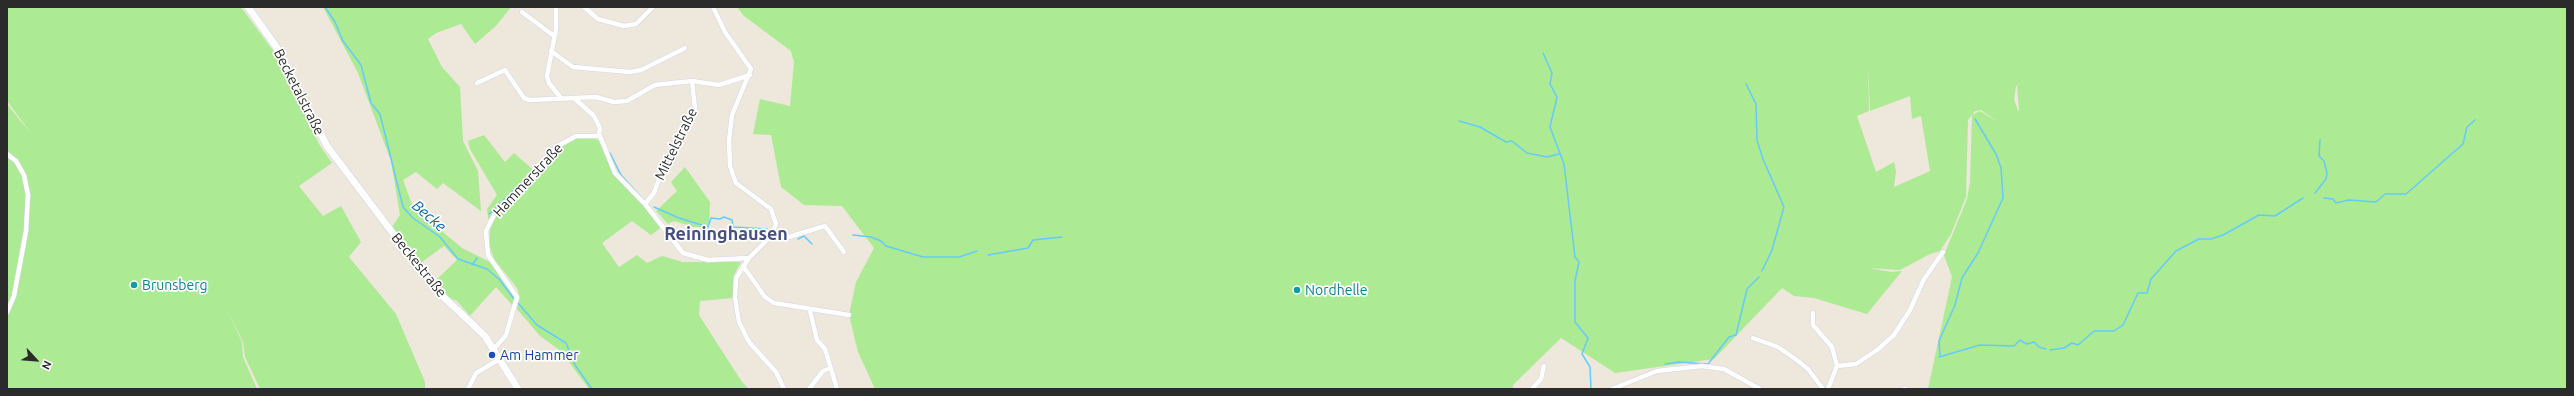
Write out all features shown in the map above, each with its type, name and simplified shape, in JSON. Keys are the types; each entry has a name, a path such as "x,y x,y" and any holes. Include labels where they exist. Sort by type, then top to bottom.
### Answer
{"main road":[{"name":"Becketalstraße","path":"248,7 277,48 327,146 350,178"},
{"name":"Beckestraße","path":"350,178 435,289 485,336 518,389"}],"street":[{"path":"556,7 554,36 547,76 549,83 561,98"},
{"path":"584,7 598,19 624,26 636,24 653,7"},
{"path":"713,7 725,32 749,64 750,75 732,115 729,141 730,166 736,183 741,189 771,209 776,224 773,232 749,258 736,278 735,298 739,322 749,342 776,372 784,389"},
{"path":"522,12 554,36"},
{"path":"551,52 573,67 630,72 641,70 686,48"},
{"path":"477,83 505,70 524,98 530,100 596,97 614,102 627,101 655,85 692,81 719,86 750,75"},
{"name":"Mittelstraße","path":"645,204 654,193 666,160 695,108 692,81"},
{"path":"574,98 594,116 600,128 599,134 615,173 645,204 683,253 708,260 749,258"},
{"name":"Hammerstraße","path":"494,349 506,335 517,298 514,289 488,255 486,238 490,221 531,180 556,147 576,136 597,136 599,134"},
{"path":"7,154 16,161 24,175 28,200 26,231 14,296 7,312"},
{"path":"773,232 785,238 825,226 844,252"},
{"path":"1837,366 1856,364 1877,350 1894,335 1910,310 1924,279 1943,252"},
{"path":"743,266 765,297 774,303 810,311 848,315"},
{"path":"810,311 817,340 825,349 837,389"},
{"path":"1813,313 1813,325 1832,347 1837,366 1828,389"},
{"path":"1753,338 1778,347 1794,358 1808,369 1824,389"},
{"path":"468,389 476,373 500,359"},
{"path":"1532,389 1541,379 1544,366"},
{"path":"1612,389 1657,371 1702,366 1724,369 1760,389"},
{"path":"809,389 823,371 830,368"}],"green space":[{"path":"7,7 241,7 274,52 319,144 332,163 299,186 323,216 341,206 361,242 349,257 396,314 425,382 425,389 260,389 245,357 243,342 227,310 242,342 243,357 257,389 7,389 7,314 13,302 28,218 25,175 7,153 7,104 33,136 7,101"},
{"path":"323,7 511,7 496,26 475,44 461,24 436,33 428,39 442,67 460,87 463,141 478,171 481,211 443,183 437,189 416,172 403,180 413,207 462,248 490,262 515,296 512,305 496,287 470,316 457,301 449,298 434,282 457,260 444,246 419,264 392,227 400,215 391,161 358,73"},
{"path":"737,7 2567,7 2567,389 1928,389 1952,277 1944,255 1967,199 1970,183 1972,115 1980,111 1998,122 1981,110 1975,111 1968,120 1966,197 1951,234 1940,251 1930,254 1900,270 1869,268 1891,272 1902,271 1867,314 1814,298 1794,296 1782,288 1714,359 1615,373 1561,338 1513,385 1513,389 875,389 858,352 849,315 856,282 874,248 842,206 804,205 781,187 771,135 753,134 760,99 790,106 794,62 791,51 744,16","holes":["1868,65 1870,111 1910,96 1912,119 1921,116 1930,171 1894,187 1896,171 1894,162 1876,172 1857,116 1869,111","2026,81 2017,86 2018,111 2014,99 2016,86"]},
{"path":"484,135 505,162 514,153 538,174 559,148 571,140 584,137 599,140 615,173 663,226 651,235 632,221 602,243 619,267 637,255 647,263 662,256 683,262 741,262 734,275 733,298 700,301 699,315 742,382 749,389 589,389 561,351 540,336 517,309 520,298 517,288 494,259 489,244 490,231 487,209 497,195 470,149 468,141"},
{"path":"7,155 20,169 26,186 25,231 13,296 7,311"},
{"path":"685,167 710,202 709,227 694,227 674,221 668,224 656,211 677,191 671,182"}],"waterway":[{"name":"Becke","path":"325,7 335,22 343,41 361,65 371,103 380,114 403,207 413,218 440,237 458,259 487,269 499,279 514,299"},
{"path":"1543,53 1552,73 1550,84 1557,97 1550,127 1564,164 1575,257 1579,262 1575,281 1575,322 1588,338 1582,354 1590,367 1591,389"},
{"path":"1746,84 1756,104 1757,140 1763,159 1784,207 1772,250 1762,271"},
{"path":"1940,355 1939,341 1955,305 1962,278 1978,253 2003,198 2001,168 1996,154 1975,119"},
{"path":"2324,198 2333,199 2336,203 2349,200 2376,202 2385,194 2406,194 2463,144 2467,127 2475,120"},
{"path":"1459,121 1480,127 1506,142 1512,141 1527,153 1547,157 1559,154"},
{"path":"2315,193 2326,179 2327,173 2324,161 2319,156 2320,140"},
{"path":"610,153 621,175 640,196"},
{"path":"489,214 514,190"},
{"path":"2050,350 2064,348 2072,343 2078,345 2094,331 2114,331 2123,325 2138,293 2147,293 2151,279 2176,251 2199,239 2211,239 2223,235 2259,215 2275,216 2303,198"},
{"path":"654,207 679,218 708,227 711,218 720,219 724,217 732,220 733,227 767,229"},
{"path":"853,235 871,237 881,241 886,246 923,257 959,257 977,251"},
{"path":"798,239 804,236 812,244"},
{"path":"988,255 1028,248 1033,240 1062,237"},
{"name":"Becke","path":"472,265 477,258"},
{"path":"1665,364 1679,362 1708,364 1729,337 1736,335 1747,289 1759,277"},
{"name":"Becke","path":"517,302 537,325 566,343 575,365 592,389"},
{"path":"1939,357 1980,345 2014,346 2020,340 2027,344 2034,342 2039,347 2046,349"}],"place":[{"name":"Brunsberg","path":"134,285"},
{"name":"Nordhelle","path":"1297,290"},
{"name":"Am Hammer","path":"492,355"}],"district":[{"name":"Reininghausen","path":"726,234"}]}
